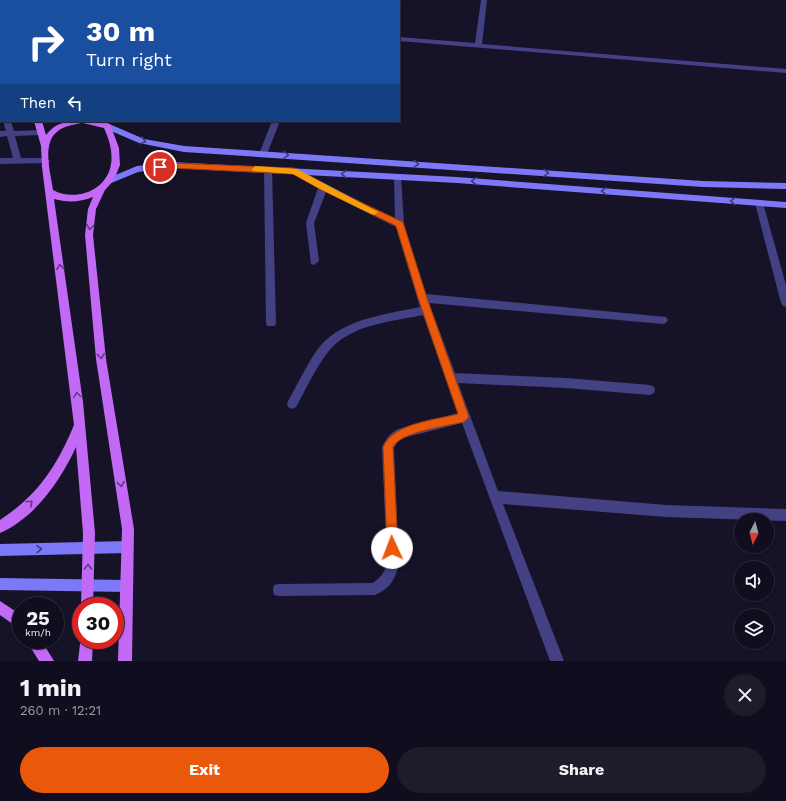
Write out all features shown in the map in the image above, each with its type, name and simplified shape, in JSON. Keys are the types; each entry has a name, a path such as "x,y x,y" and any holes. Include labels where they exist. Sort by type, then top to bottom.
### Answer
{"main road":[{"path":"38,122 44,144 80,424 89,533 87,597"},
{"path":"44,144 48,135 58,127 69,122"},
{"path":"96,122 107,126 114,140 116,155 114,171 109,181 101,190 92,209 89,235 101,359 128,529 125,661"},
{"path":"49,192 55,197 74,199 90,195 101,190"},
{"path":"0,527 15,516 48,486 65,458 80,424"},
{"path":"0,607 12,616"},
{"path":"39,649 47,661"},
{"path":"85,661 86,649"}],"street":[{"path":"478,46 484,0"},
{"path":"400,39 786,71"},
{"path":"7,122 9,134 18,161"},
{"path":"263,154 276,122"},
{"path":"107,126 142,141 177,148 703,184 786,186"},
{"path":"0,134 41,132"},
{"path":"0,161 46,161"},
{"path":"109,181 137,169 171,165 398,177 786,205"},
{"path":"268,170 271,323"},
{"path":"294,171 323,188 400,224"},
{"path":"398,177 400,224 422,298 452,378 464,417 557,661"},
{"path":"314,261 310,224 323,188"},
{"path":"759,203 786,303"},
{"path":"422,298 663,320"},
{"path":"292,404 326,347 351,328 427,310"},
{"path":"452,378 566,383 650,390"},
{"path":"279,590 376,589 385,584 391,575 393,563 388,447 395,436 402,433 464,417"},
{"path":"494,497 666,511 786,516"},
{"path":"0,550 128,547"},
{"path":"0,584 126,586"}],"slow traffic":[{"path":"255,169 294,171 323,188 374,212"}],"route":[{"path":"160,167 171,165 294,171 323,188 400,224 422,298 452,378 464,417 402,433 395,436 391,441 388,447 392,548"}]}
